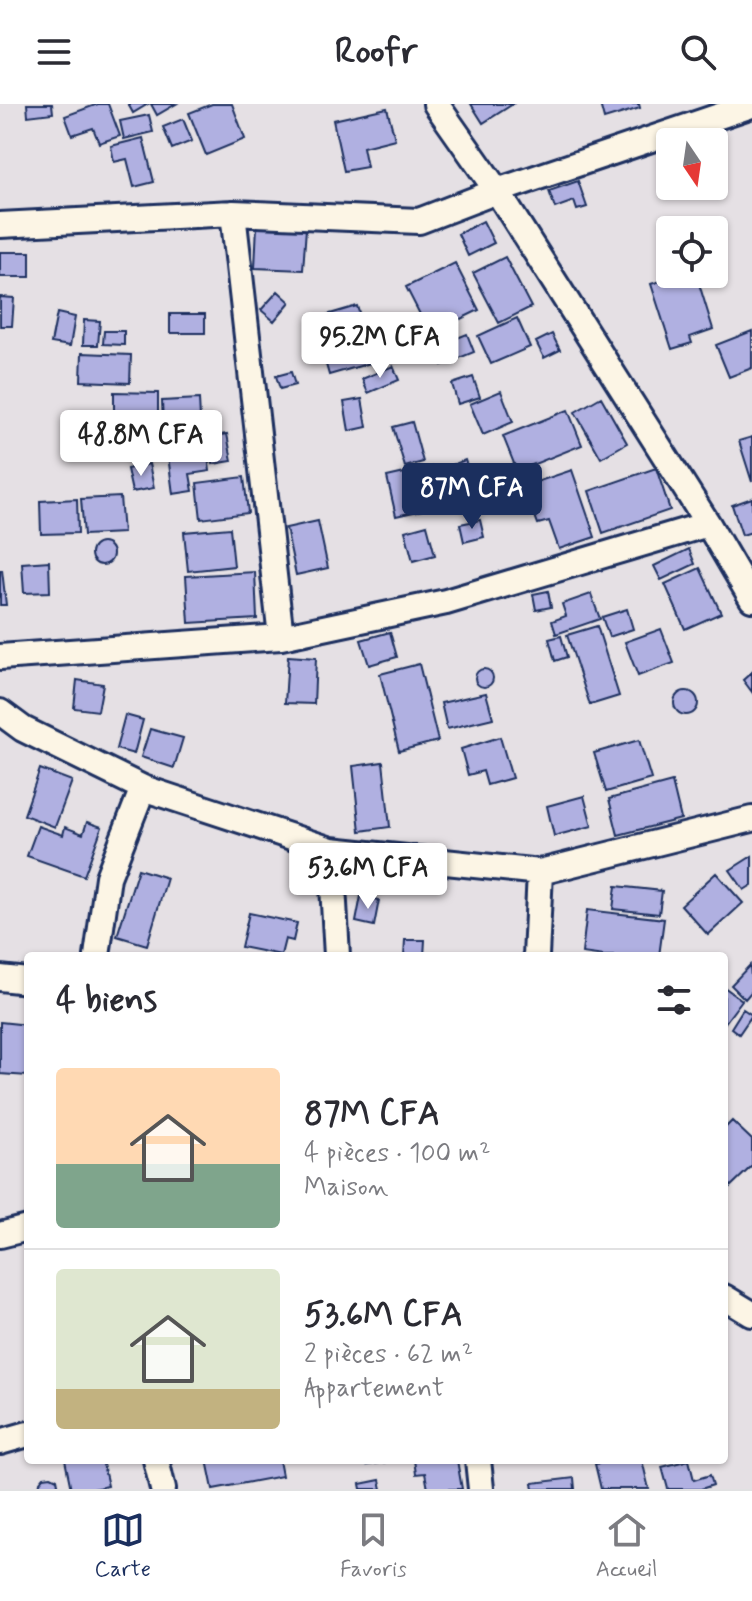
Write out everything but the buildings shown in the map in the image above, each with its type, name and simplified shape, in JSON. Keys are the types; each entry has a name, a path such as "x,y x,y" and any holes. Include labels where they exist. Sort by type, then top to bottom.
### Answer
{"street":[{"path":"436,104 497,191 708,524 752,599"},
{"path":"0,225 233,213 419,221 497,191 752,105"},
{"path":"233,213 281,637"},
{"path":"0,657 281,637 446,602 708,524"},
{"path":"0,712 23,729 143,788 331,850 540,872 752,819"},
{"path":"98,952 108,877 143,788"},
{"path":"331,850 337,952"},
{"path":"536,952 540,872"},
{"path":"0,978 24,981"},
{"path":"0,1235 24,1229"},
{"path":"728,1299 752,1314"},
{"path":"0,1442 24,1435"},
{"path":"157,1464 163,1489"},
{"path":"478,1464 481,1489"}]}
